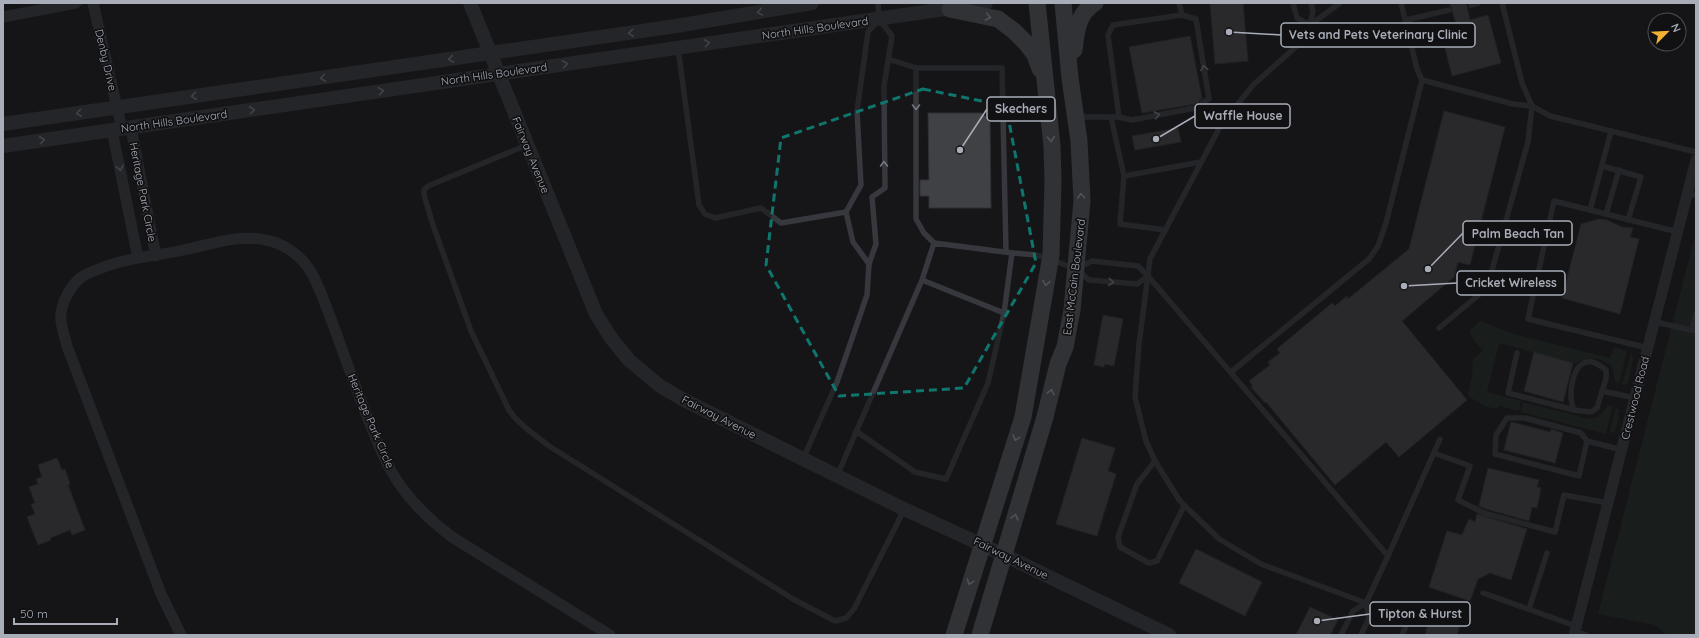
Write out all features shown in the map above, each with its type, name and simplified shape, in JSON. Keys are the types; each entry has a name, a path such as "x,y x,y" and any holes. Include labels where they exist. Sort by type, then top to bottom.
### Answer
{"main road":[{"path":"954,635 1023,416 1050,259 1053,180 1052,146 1037,3"},
{"name":"East McCain Boulevard","path":"980,635 1045,417 1058,364 1065,347 1072,310 1082,201 1079,141 1070,78 1063,3"},
{"path":"1070,78 1078,22 1086,9 1095,3"},
{"path":"943,7 998,19 1014,31 1035,55 1046,86"}],"street":[{"path":"3,17 76,3"},
{"name":"Denby Drive","path":"93,3 120,122"},
{"name":"Fairway Avenue","path":"470,3 596,314 611,338 629,360 648,377 684,400 904,509 1004,555 1166,634"},
{"name":"North Hills Boulevard","path":"3,146 120,122 490,53 676,26 812,3"},
{"name":"North Hills Boulevard","path":"3,124 120,122 498,74 879,19 943,7 986,3"},
{"name":"Heritage Park Circle","path":"120,122 156,256"},
{"name":"Heritage Park Circle","path":"120,122 138,258"},
{"name":"Crestwood Road","path":"1578,632 1608,503 1678,232 1692,195 1696,160"},
{"name":"Heritage Park Circle","path":"182,635 159,590 67,346 61,322 63,306 76,281 101,268 138,258 156,256 246,238 265,240 291,251 302,260 310,270 326,305 385,460 401,487 413,503 452,537 610,635"}],"lane":[{"path":"803,459 837,382 867,295 869,264 876,244 872,197 885,188 884,86 892,36 879,19 878,3"},
{"path":"1179,3 1182,15"},
{"path":"1293,3 1297,18 1310,25"},
{"path":"1311,3 1313,10 1310,25 1298,45 1253,85 1221,125 1150,259 1139,344 1135,397 1146,441 1155,461 1184,506 1219,539 1261,564 1366,603"},
{"path":"1310,25 1340,3"},
{"path":"1231,372 1369,259 1378,246 1386,223 1422,80 1417,70 1401,3"},
{"path":"1471,5 1478,3"},
{"path":"1439,328 1487,288 1528,142 1532,106 1522,83 1502,3"},
{"path":"1406,20 1450,10"},
{"path":"1119,116 1108,35 1113,25 1182,15 1196,19 1209,99 1202,103"},
{"path":"869,264 853,242 846,212 861,185 857,111 868,32 879,19"},
{"path":"678,47 699,205 705,214 715,218 761,208 781,223 846,212"},
{"path":"888,59 916,68 1002,68 1006,252"},
{"path":"916,68 916,219 924,233 934,243 1036,255 1076,269 1089,280 1137,284 1148,276"},
{"path":"1422,80 1513,104 1532,106 1550,116 1696,152"},
{"path":"1075,117 1119,116 1132,120 1195,108"},
{"path":"1111,117 1124,176 1120,224 1166,230"},
{"path":"1590,210 1611,131"},
{"path":"527,145 428,186 424,190 424,195 433,225 474,337 509,410 515,418 549,446 793,599 835,622 846,618 854,609 904,509"},
{"path":"1124,176 1201,162"},
{"path":"1602,166 1641,177 1628,220"},
{"path":"1606,214 1619,170"},
{"path":"1648,348 1528,319 1554,201 1678,232"},
{"path":"837,476 922,280 934,243"},
{"path":"856,431 915,472 946,479 988,383 1004,314 1012,253"},
{"path":"1076,269 1092,261 1138,266 1231,372 1388,556"},
{"path":"922,280 1004,314"},
{"path":"1655,322 1694,331 1696,314"},
{"path":"1517,353 1508,393 1574,410 1591,412 1597,408 1606,379 1606,370 1593,362 1584,362 1578,367 1570,396 1574,410"},
{"path":"1602,391 1635,398"},
{"path":"1587,441 1579,476 1495,454 1496,435 1507,418 1524,418 1581,433 1587,441 1622,450"},
{"path":"1341,635 1354,611 1366,603 1440,439"},
{"path":"1434,453 1470,466 1458,500 1484,513 1555,532 1564,495 1608,503"},
{"path":"1155,461 1137,484 1118,537 1120,547 1149,563 1157,561 1184,506"},
{"path":"1529,609 1547,553"},
{"path":"1483,593 1529,609 1578,632"},
{"path":"1361,635 1369,618 1366,603"},
{"path":"1402,635 1412,613"}],"highlighted area":[{"path":"923,89 1006,106 1036,263 964,388 839,396 766,265 781,138"}],"shaded area":[{"path":"1696,232 1696,635 1667,635 1655,625 1598,614"},
{"path":"1480,321 1517,335 1610,358 1614,347 1627,351 1619,384 1615,381 1614,373 1609,364 1600,360 1585,359 1573,363 1499,343 1487,392 1521,401 1519,411 1500,406 1496,409 1485,406 1468,396 1472,377 1473,359 1483,351 1471,336 1470,331"},
{"path":"1631,353 1633,358 1628,383 1622,385"},
{"path":"1523,402 1590,419 1598,417 1609,405 1613,406 1606,434 1521,412"},
{"path":"1616,407 1620,411 1617,414 1619,417 1615,431 1609,434"}],"building":[{"path":"1210,3 1243,3 1248,61 1215,64"},
{"path":"1450,3 1466,3 1470,20 1488,15 1501,63 1452,76 1440,28 1456,24"},
{"path":"1190,36 1202,98 1198,103 1203,107 1207,124 1205,125 1197,112 1199,108 1196,104 1142,113 1129,47"},
{"path":"1444,111 1505,127 1470,265 1458,262 1454,277 1402,321 1467,400 1399,457 1386,442 1335,485 1266,402 1265,403 1251,387 1253,386 1249,381 1270,365 1268,362 1280,353 1277,349 1332,303 1335,306 1347,296 1348,299 1409,249"},
{"path":"928,113 982,113 990,121 991,208 929,208 929,196 920,196 920,180 929,180"},
{"path":"1178,128 1181,142 1135,150 1132,136"},
{"path":"1599,219 1607,220 1622,227 1633,228 1630,237 1639,239 1620,314 1562,298 1581,224"},
{"path":"1103,315 1123,319 1114,366 1105,364 1104,367 1094,365"},
{"path":"1534,352 1573,363 1563,402 1524,391"},
{"path":"1511,422 1550,432 1551,429 1563,433 1555,463 1504,450"},
{"path":"1082,438 1115,448 1108,471 1116,474 1097,536 1056,524"},
{"path":"57,458 62,470 65,469 70,484 68,485 85,530 72,535 70,530 50,538 51,540 38,545 27,517 35,514 31,504 35,503 29,487 38,484 36,479 42,477 38,465"},
{"path":"1488,468 1539,480 1537,487 1541,488 1537,508 1532,507 1529,521 1479,506"},
{"path":"1477,514 1527,529 1511,580 1490,573 1478,579 1470,601 1429,587 1447,531 1462,535 1469,519 1475,522"},
{"path":"1196,549 1262,582 1245,616 1179,583"},
{"path":"1310,607 1338,620 1330,635 1296,635"},
{"path":"1431,615 1460,625 1457,635 1425,635"}],"place":[{"name":"Vets and Pets Veterinary Clinic","path":"1229,32"},
{"name":"Waffle House","path":"1156,139"},
{"name":"Skechers","path":"960,150"},
{"name":"Palm Beach Tan","path":"1428,269"},
{"name":"Cricket Wireless","path":"1404,286"},
{"name":"Tipton & Hurst","path":"1317,621"}]}
